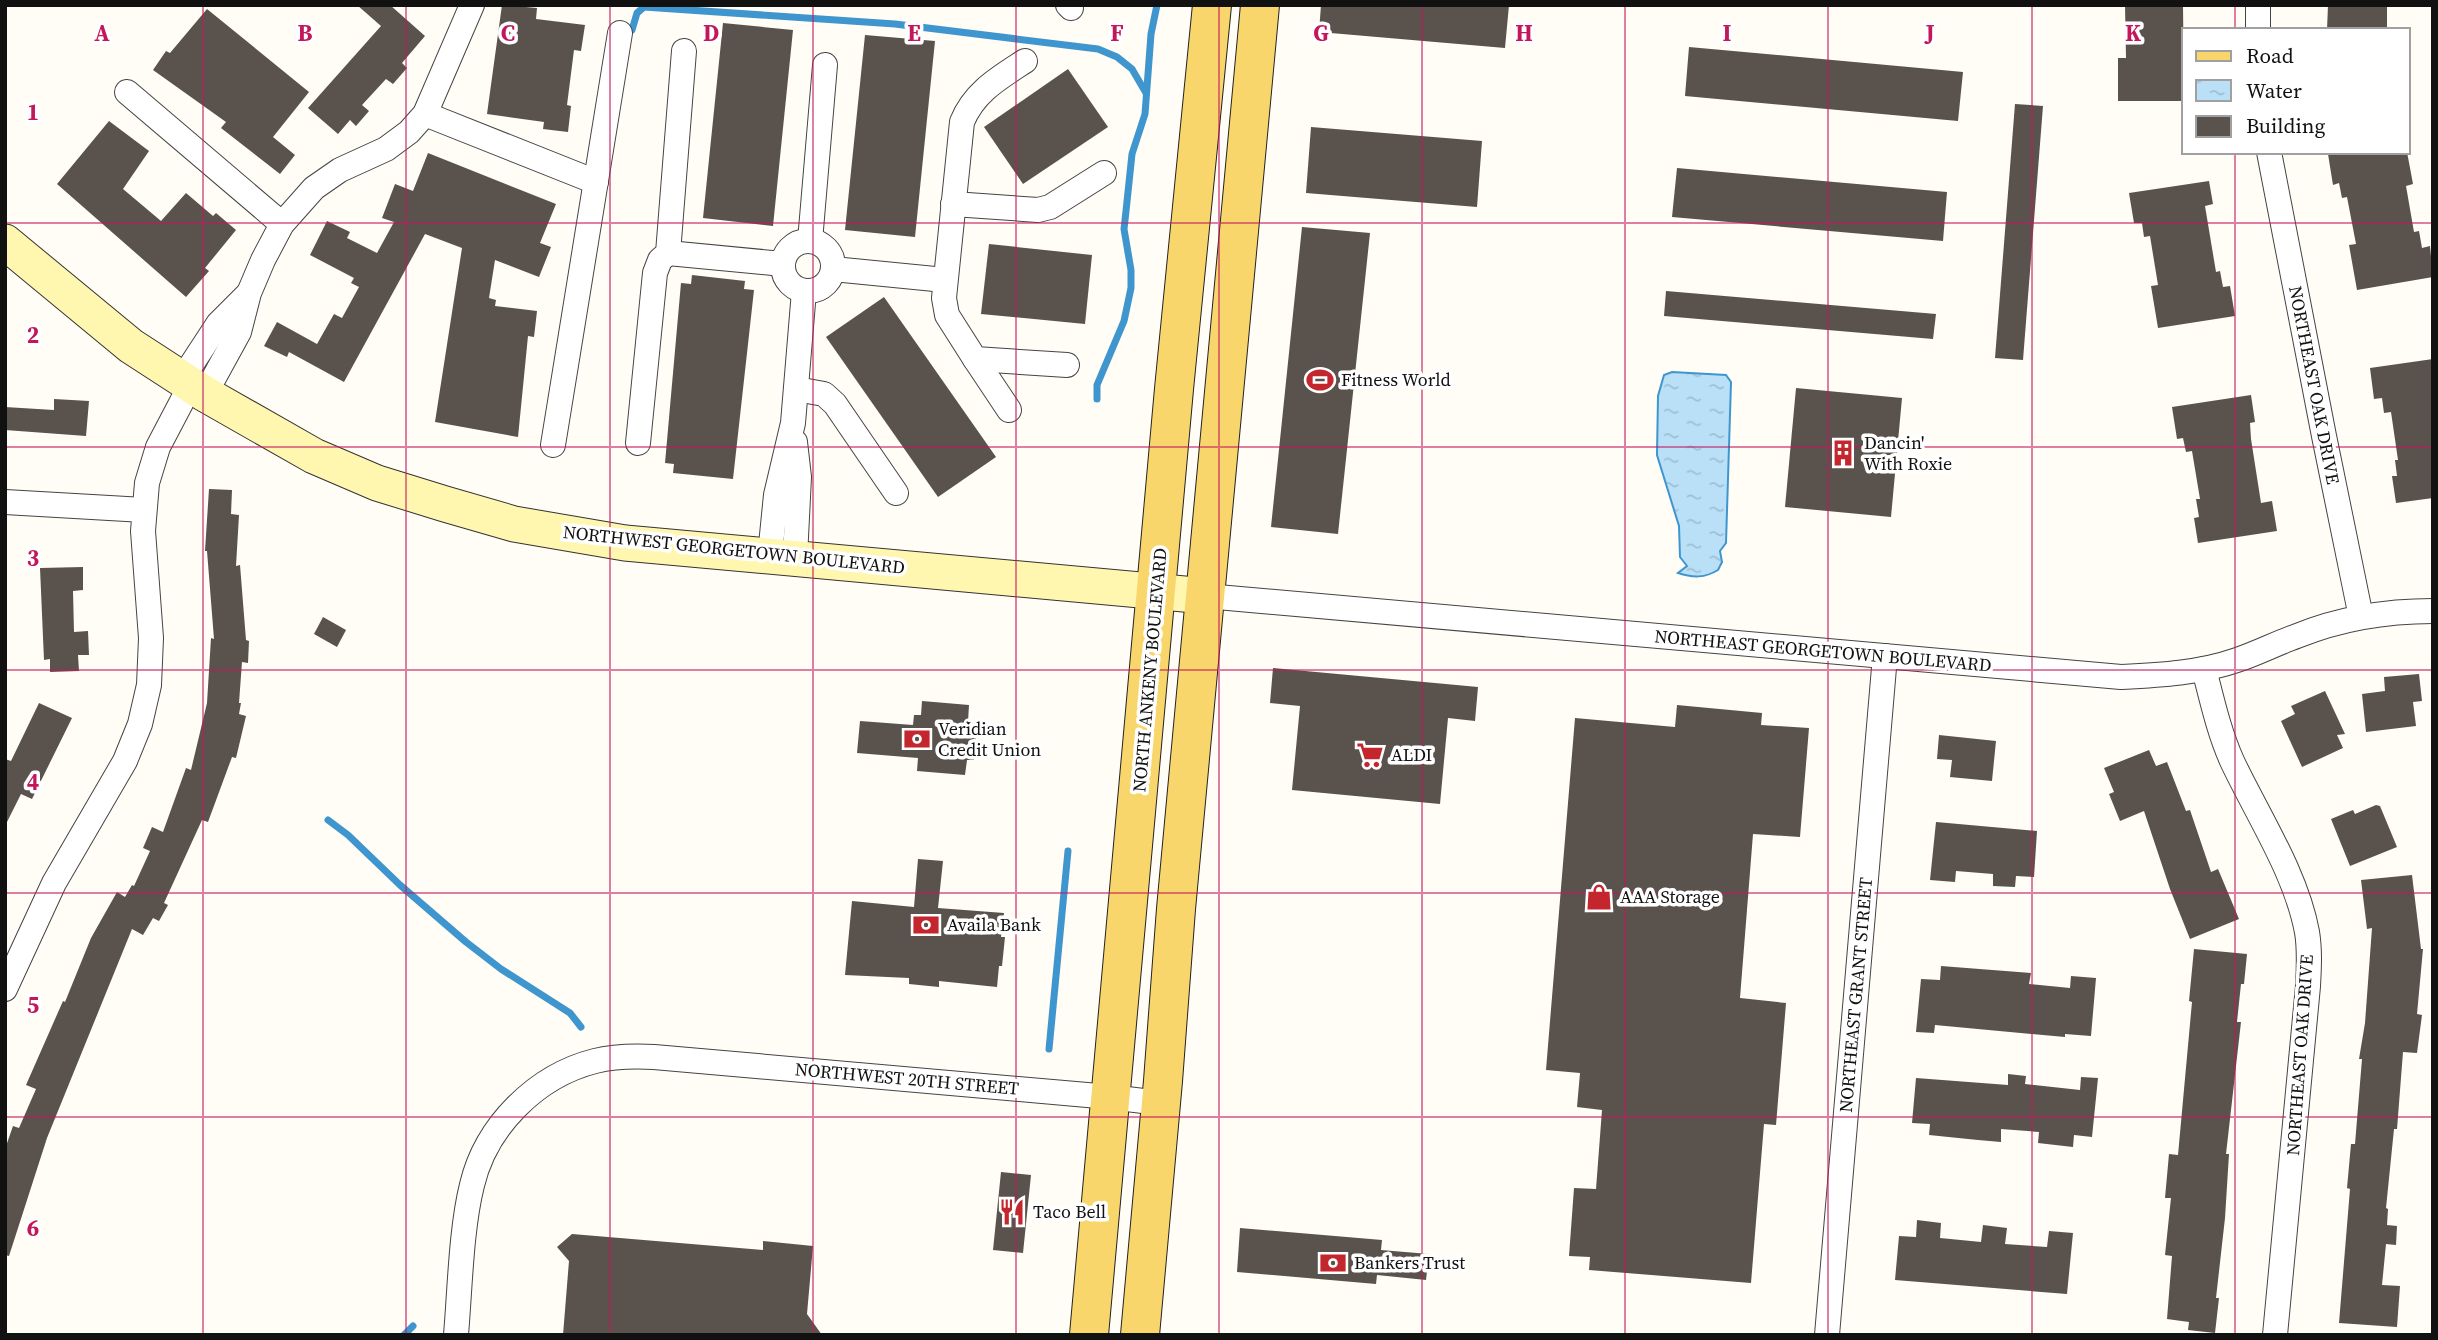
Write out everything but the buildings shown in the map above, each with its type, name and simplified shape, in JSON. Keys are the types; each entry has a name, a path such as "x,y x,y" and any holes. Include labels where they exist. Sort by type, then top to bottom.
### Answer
{"main road":[{"name":"NORTH ANKENY BOULEVARD","path":"1089,1335 1212,5"},
{"path":"1140,1335 1260,5"}],"street":[{"path":"5,989 54,883 125,761 141,724 149,685 151,638 143,531 144,510 147,483 158,447 192,386 218,324 249,293 282,224 314,188 340,170 386,149 409,132 425,114 472,5"},
{"path":"2258,5 2258,28"},
{"path":"553,445 620,33"},
{"path":"638,443 654,273 660,260 668,253 684,51"},
{"path":"1009,410 947,315 944,299 960,134 967,111 985,89 1025,61"},
{"path":"810,241 825,65"},
{"path":"127,92 282,224"},
{"path":"425,114 596,182"},
{"name":"NORTHEAST OAK DRIVE","path":"2269,154 2361,618"},
{"path":"953,204 1038,211 1050,207 1104,173"},
{"path":"810,241 827,250 833,269 828,282 820,289 804,291 790,284 784,274 783,264 787,251 796,243 810,241"},
{"name":"NORTHWEST GEORGETOWN BOULEVARD","path":"5,242 131,346 192,386 314,456 377,483 456,508 514,524 625,543 1206,596"},
{"path":"668,253 783,264"},
{"path":"833,269 946,280"},
{"path":"783,556 776,495 793,423 804,291"},
{"path":"975,359 1068,365"},
{"path":"796,389 824,394 835,404 896,493"},
{"path":"5,502 144,510"},
{"name":"NORTHEAST GEORGETOWN BOULEVARD","path":"1206,596 2121,677 2204,669 2236,660 2299,635 2361,618 2388,613 2433,611"},
{"name":"NORTHEAST GRANT STREET","path":"1827,1335 1885,656"},
{"name":"NORTHEAST OAK DRIVE","path":"2204,669 2231,758 2292,884 2308,935 2308,986 2275,1335"},
{"name":"NORTHWEST 20TH STREET","path":"456,1335 467,1212 481,1157 496,1130 517,1105 568,1070 595,1061 625,1056 654,1056 1160,1103"}],"water":[{"path":"1672,372 1726,375 1731,382 1726,543 1720,551 1722,562 1718,570 1704,576 1678,573 1687,566 1680,557 1679,526 1657,455 1658,396 1664,375"}],"waterway":[{"path":"1097,399 1097,385 1124,321 1131,288 1131,270 1124,229 1132,154 1145,114 1151,34 1157,5"},
{"path":"632,30 637,13 644,7 895,24 1098,49 1117,57 1132,69 1146,93"},
{"path":"328,820 466,942 501,969 570,1013 581,1027"},
{"path":"1049,1049 1068,851"},
{"path":"404,1335 413,1326"}],"place":[{"name":"Fitness World","path":"1320,380"},
{"name":"Dancin' With Roxie","path":"1843,453"},
{"name":"Veridian Credit Union","path":"917,739"},
{"name":"ALDI","path":"1370,755"},
{"name":"AAA Storage","path":"1599,897"},
{"name":"Availa Bank","path":"926,925"},
{"name":"Taco Bell","path":"1012,1212"},
{"name":"Bankers Trust","path":"1333,1263"}]}
